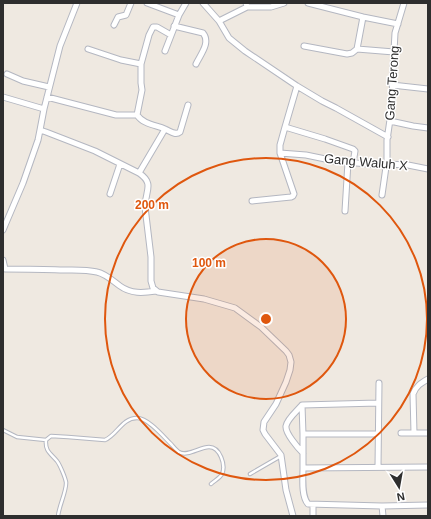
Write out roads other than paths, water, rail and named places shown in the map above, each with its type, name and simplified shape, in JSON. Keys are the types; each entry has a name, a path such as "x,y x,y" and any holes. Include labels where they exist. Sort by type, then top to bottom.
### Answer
{"street":[{"path":"3,230 23,183 38,140 49,87 60,46 77,3"},
{"path":"114,25 118,16 124,16 128,13 131,3"},
{"path":"147,3 179,15"},
{"path":"165,51 174,26 186,3"},
{"path":"203,3 219,21 229,38 245,51 322,102 336,108 388,137"},
{"path":"219,21 246,5 272,7 284,3"},
{"path":"308,3 398,24"},
{"name":"Gang Terong","path":"382,195 392,106 395,34 404,3"},
{"path":"304,46 346,54 352,53 357,49 363,17"},
{"path":"174,26 203,33 205,35 206,42 196,64"},
{"path":"137,115 142,90 141,64 148,35 152,27 157,27 171,34"},
{"path":"88,49 121,60 141,64"},
{"path":"357,49 394,52"},
{"path":"7,74 23,81 49,87"},
{"path":"392,85 428,89"},
{"path":"252,201 292,197 294,194 280,153 280,145 297,86"},
{"path":"3,97 44,109"},
{"path":"47,97 116,115 137,115 145,122 176,134 180,132 188,105"},
{"path":"390,121 428,128"},
{"path":"285,127 325,139 355,151 351,163 344,211"},
{"path":"139,173 165,129"},
{"path":"40,130 95,151 145,177 149,189 145,199 145,207 151,257 151,281 152,286 156,291"},
{"name":"Gang Waluh X","path":"280,153 306,155 351,163 408,165 428,169"},
{"path":"110,194 120,164"},
{"path":"3,260 5,269 76,270 97,272 109,277 122,288 130,291 138,293 156,291 204,299 235,308 261,327 286,351 291,362 286,382 276,404 264,422 263,430 281,456 286,490 293,516"},
{"path":"414,433 414,394 417,386 428,379"},
{"path":"378,467 379,383"},
{"path":"303,453 287,431 286,426 290,418 302,405 378,403"},
{"path":"302,405 303,487 305,500 308,504 382,506 428,505"},
{"path":"400,433 428,433"},
{"path":"303,434 378,434"},
{"path":"303,468 428,467"},
{"path":"312,505 313,516"},
{"path":"382,506 383,516"}],"lane":[{"path":"3,430 16,437 46,440 51,436 104,440 110,438 123,423 138,418 150,424 182,454 209,447 215,448 222,459 224,466 222,474 211,484"},
{"path":"46,440 45,443 47,451 58,462 66,482 58,509 58,516"},
{"path":"250,474 281,456"}]}
